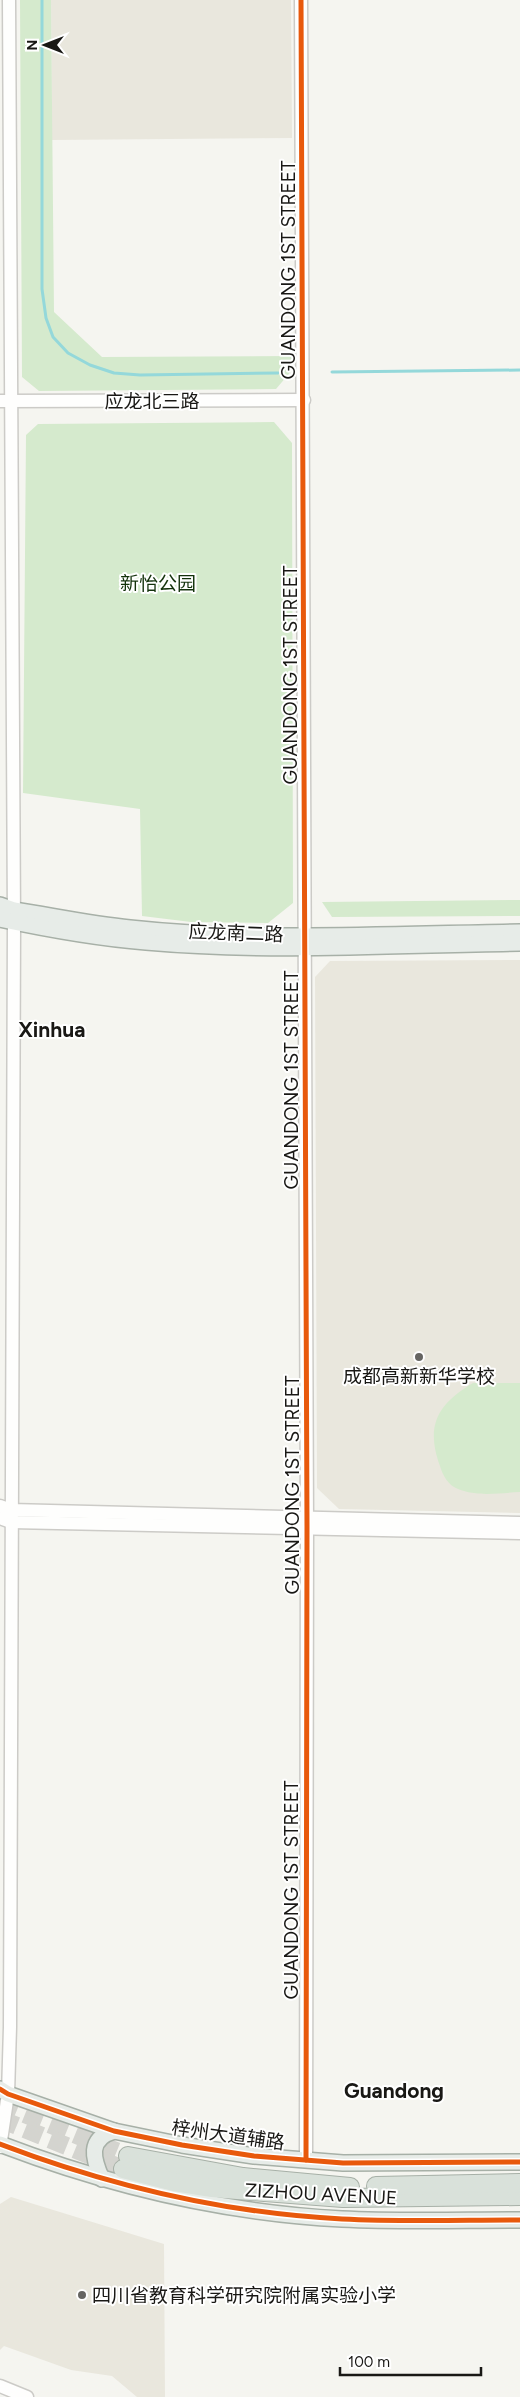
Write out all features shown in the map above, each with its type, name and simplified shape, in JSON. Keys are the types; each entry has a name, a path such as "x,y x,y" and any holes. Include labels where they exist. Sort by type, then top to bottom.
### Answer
{"highway":[{"name":"ZIZHOU AVENUE","path":"520,2184 346,2187 126,2163 174,2182 212,2188 344,2198 520,2196"}],"main road":[{"name":"应龙南二路","path":"7,914 145,942 520,943"},
{"name":"应龙南二路","path":"306,941 520,932"},
{"name":"梓州大道辅路","path":"4,2091 114,2131 182,2145 254,2156 343,2163 520,2162"},
{"path":"102,2179 94,2161 94,2148 100,2137 114,2131"},
{"path":"0,2145 102,2179 187,2199 277,2213 342,2219 520,2220"}],"street":[{"path":"0,2145 4,2091 7,914 6,401 9,0"},
{"name":"GUANDONG 1ST STREET","path":"302,0 306,941 306,2160"},
{"name":"应龙北三路","path":"6,401 304,400"},
{"path":"6,1514 307,1523 520,1533"},
{"path":"307,1523 520,1522"},
{"path":"0,2386 27,2397"}],"shaded area":[{"path":"51,0 291,0 292,138 52,140"},
{"path":"520,960 520,1513 339,1509 317,1488 315,977 330,961"},
{"name":"四川省教育科学研究院附属实验小学","path":"11,2197 164,2244 165,2397 137,2397 112,2376 71,2370 4,2346 0,2350 0,2204"}],"green space":[{"path":"20,0 51,0 54,312 102,357 293,356 293,369 276,389 39,391 22,377"},
{"name":"新怡公园","path":"274,422 292,443 293,903 268,923 191,922 142,916 140,809 23,793 26,435 38,424"},
{"path":"520,900 520,916 332,917 322,902"},
{"path":"473,1383 520,1383 520,1492 473,1493 458,1489 446,1480 436,1452 435,1427 443,1408 451,1399"}],"waterway":[{"path":"42,0 42,289 46,318 53,337 68,353 90,365 114,373 140,375 278,373"},
{"path":"332,372 520,370"}],"tunnel":[{"path":"0,2104 128,2156"},
{"path":"0,2119 123,2169"}],"cycle path":[{"path":"301,0 307,1527 306,2160"},
{"path":"0,2089 8,2094 114,2131 182,2145 254,2156 343,2163 520,2162"},
{"path":"0,2144 83,2173 126,2185 211,2204 255,2211 364,2220 520,2220"}],"place":[{"name":"成都高新新华学校","path":"419,1357"},
{"name":"四川省教育科学研究院附属实验小学","path":"82,2295"}],"district":[{"name":"Xinhua","path":"52,1029"},
{"name":"Guandong","path":"394,2090"}]}
